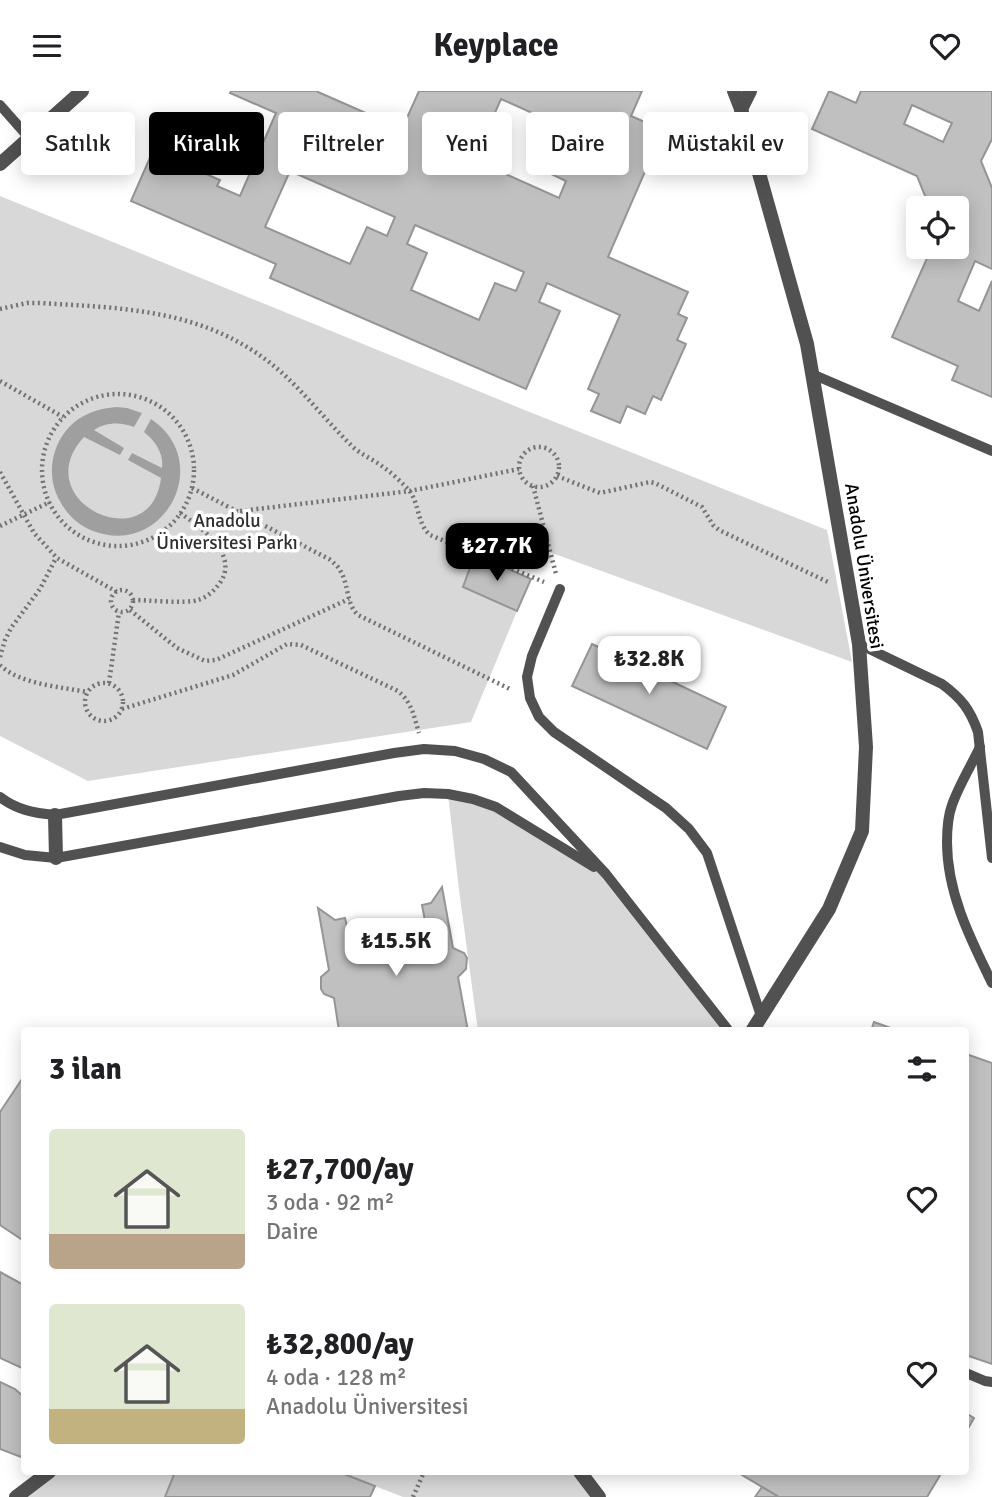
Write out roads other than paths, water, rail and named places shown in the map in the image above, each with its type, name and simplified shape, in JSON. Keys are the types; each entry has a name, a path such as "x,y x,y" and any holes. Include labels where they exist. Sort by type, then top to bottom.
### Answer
{"street":[{"path":"59,112 82,91"},
{"name":"Anadolu Üniversitesi","path":"734,91 807,344 859,644 866,747 862,831 829,909 754,1027"},
{"path":"741,109 750,91"},
{"path":"0,164 21,146"},
{"path":"55,815 56,858"},
{"path":"16,1497 45,1475"},
{"path":"581,1475 599,1497"}],"lane":[{"path":"0,105 21,129"},
{"path":"812,374 992,451"},
{"path":"560,589 532,656 527,677 530,698 539,717 554,732 666,808 689,829 707,853 761,1016"},
{"path":"859,644 942,684 965,704 978,731 992,858"},
{"path":"980,747 951,805 947,856 950,882 958,907 992,983"},
{"path":"0,797 13,806 33,813 55,815 424,749 454,751 484,759 511,772 606,874 726,1027"},
{"path":"0,847 25,855 56,858 385,798 424,793 449,794 496,807 606,874"},
{"path":"969,1374 992,1382"}],"park label":[{"name":"Anadolu Üniversitesi Parkı","path":"227,532"}]}
